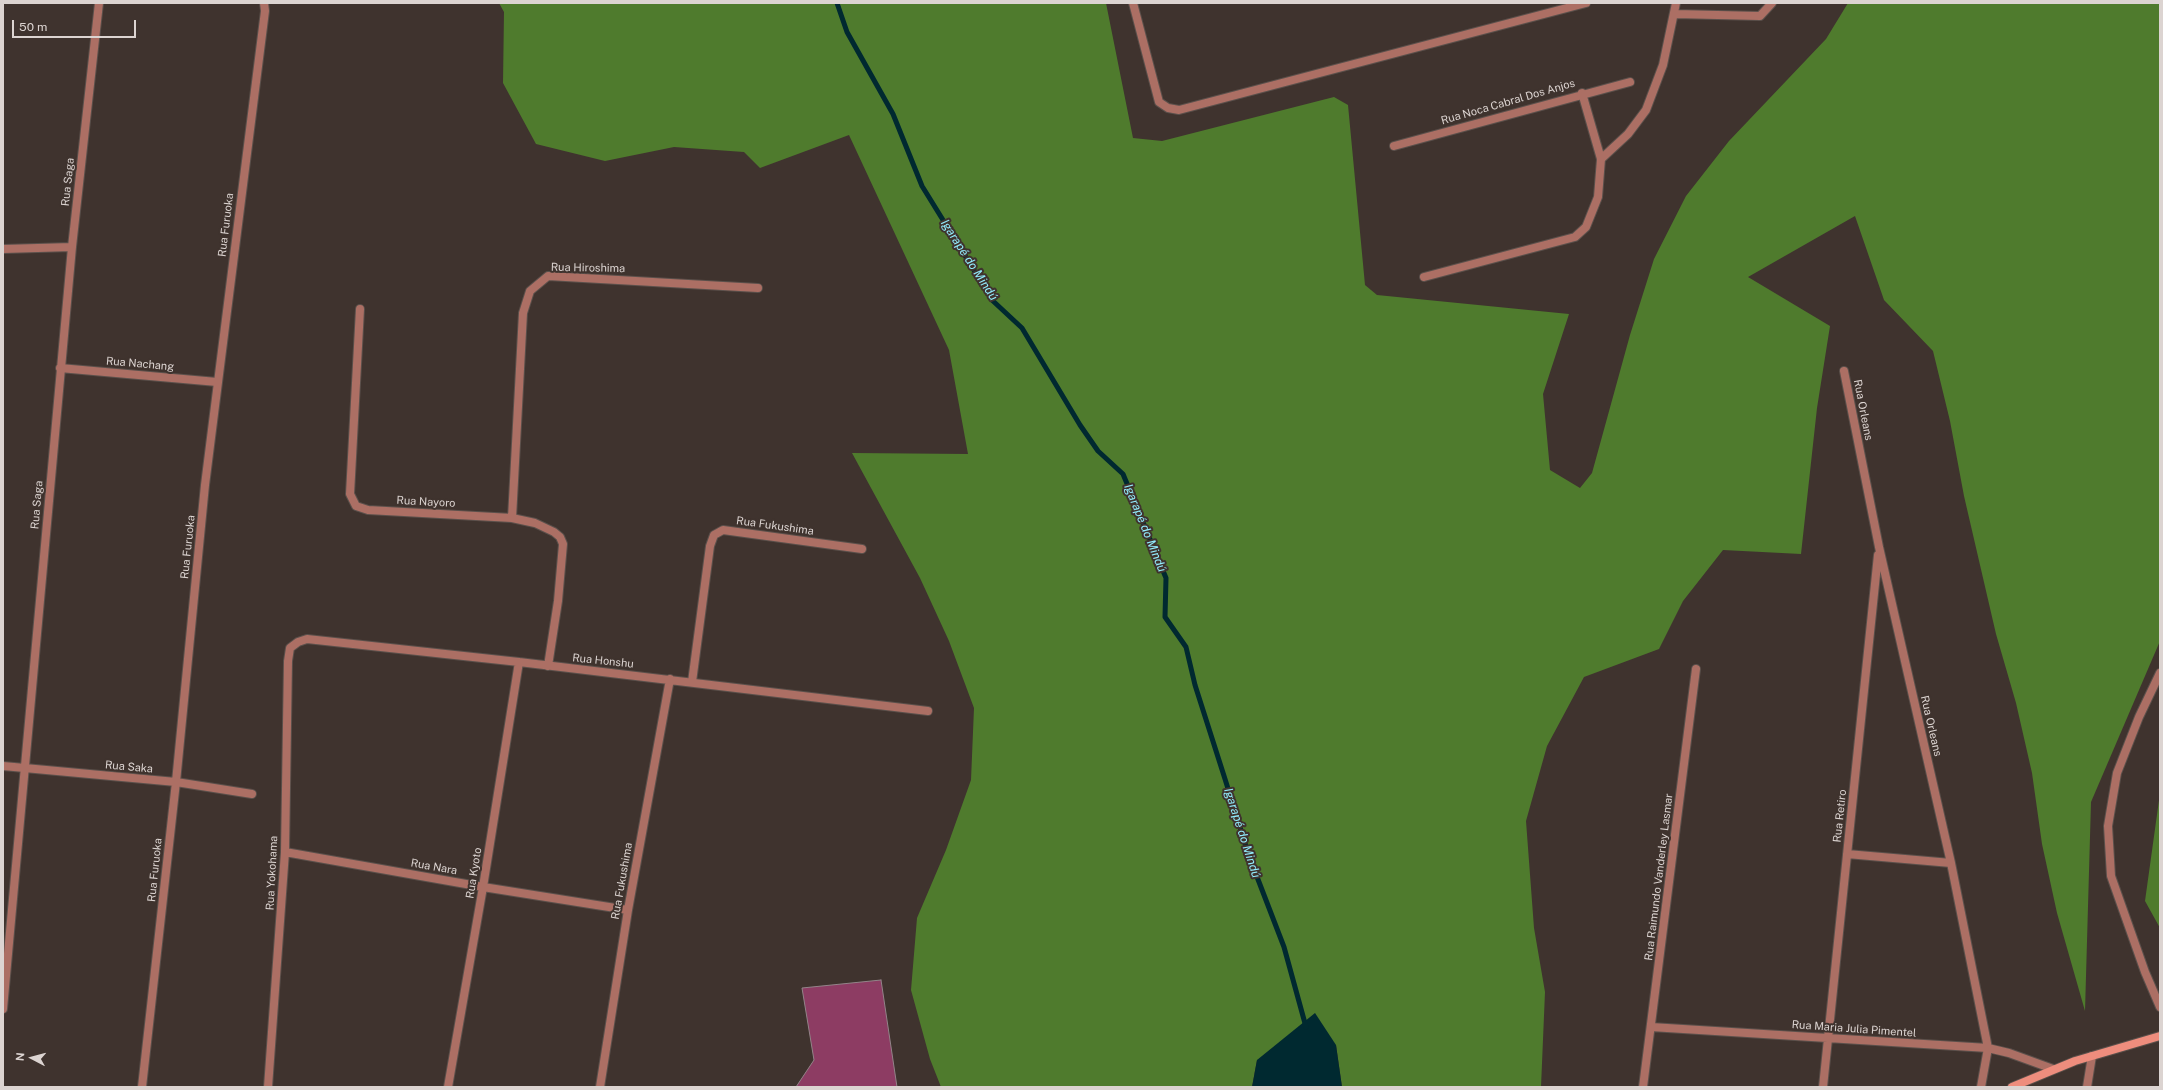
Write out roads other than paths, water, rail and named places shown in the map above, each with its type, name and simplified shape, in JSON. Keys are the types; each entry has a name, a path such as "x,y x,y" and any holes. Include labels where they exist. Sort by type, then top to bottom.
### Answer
{"main road":[{"path":"2012,1087 2053,1069 2160,1036"}],"street":[{"name":"Rua Saga","path":"3,1009 60,368 99,3"},
{"path":"1133,3 1159,102 1168,108 1179,110 1586,3"},
{"path":"1601,159 1628,134 1646,110 1664,65 1676,14 1676,3"},
{"path":"1676,14 1760,16 1772,3"},
{"name":"Rua Furuoka","path":"142,1087 176,782 217,382 264,7"},
{"name":"Rua Noca Cabral Dos Anjos","path":"1394,146 1582,93 1630,82"},
{"path":"1424,277 1575,237 1586,227 1598,197 1601,159 1582,93"},
{"path":"3,249 72,247"},
{"name":"Rua Hiroshima","path":"512,518 523,313 530,291 548,276 758,288"},
{"name":"Rua Nayoro","path":"360,308 350,494 356,506 368,510 512,518 535,523 554,532 560,537 563,544 558,601 548,666"},
{"name":"Rua Nachang","path":"60,368 217,382"},
{"name":"Rua Orleans","path":"1844,371 1879,547 1951,863 1988,1048 1981,1087"},
{"name":"Rua Fukushima","path":"692,682 710,546 714,535 723,530 862,548"},
{"name":"Rua Retiro","path":"1823,1087 1879,547"},
{"name":"Rua Honshu","path":"288,661 290,648 298,642 307,639 670,679 928,711"},
{"name":"Rua Yokohama","path":"268,1087 285,852 288,661"},
{"name":"Rua Kyoto","path":"448,1087 483,887 519,662"},
{"name":"Rua Raimundo Vanderley Lasmar","path":"1643,1087 1696,669"},
{"path":"2160,673 2139,717 2117,773 2108,826 2110,876 2145,972 2160,1007"},
{"name":"Rua Fukushima","path":"600,1087 628,910 670,679"},
{"name":"Rua Saka","path":"3,766 176,782 252,794"},
{"name":"Rua Nara","path":"285,852 483,887 628,910"},
{"path":"1847,854 1951,863"},
{"name":"Rua Maria Julia Pimentel","path":"1651,1027 1988,1048 2009,1053 2053,1069"},
{"path":"2087,1087 2092,1056"}],"water":[{"path":"1315,1013 1336,1045 1342,1087 1252,1087 1257,1060"}],"waterway":[{"name":"Igarapé do Mindú","path":"837,3 847,32 893,114 922,186 993,301 1022,328 1080,425 1098,451 1123,474 1166,578 1165,617 1186,647 1195,685 1249,856 1284,947 1306,1027"}]}
